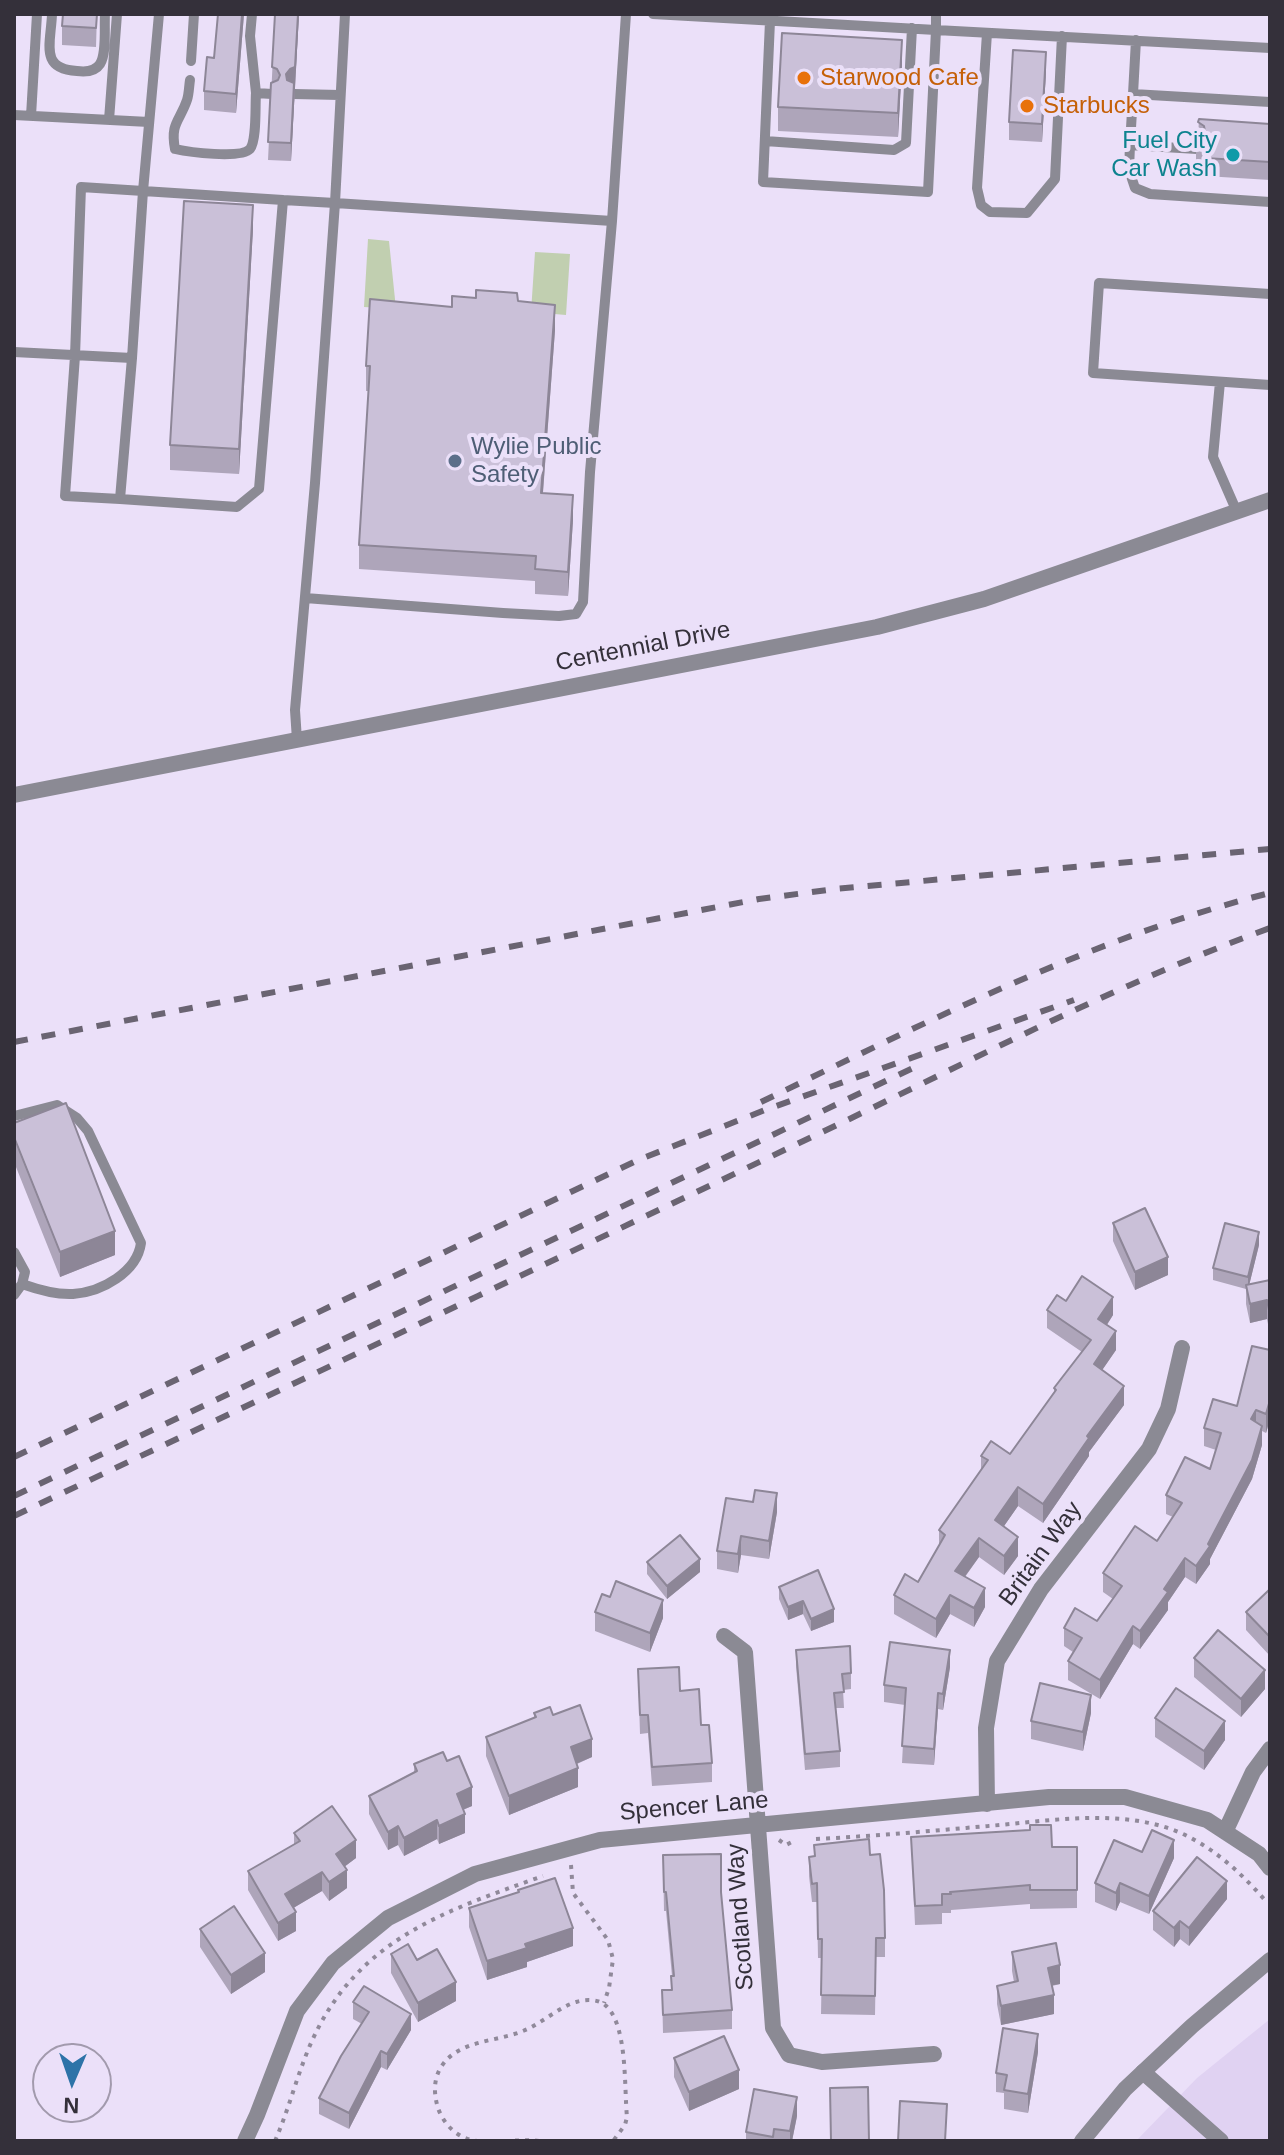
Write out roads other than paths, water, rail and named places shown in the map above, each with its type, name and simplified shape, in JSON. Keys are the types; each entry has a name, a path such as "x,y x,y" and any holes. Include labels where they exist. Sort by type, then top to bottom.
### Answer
{"street":[{"name":"Centennial Drive","path":"14,795 877,627 984,599 1270,500"},
{"name":"Britain Way","path":"987,1804 986,1728 997,1661 1041,1589 1149,1449 1168,1409 1182,1348"},
{"name":"Scotland Way","path":"724,1636 745,1652 773,2028 789,2055 822,2062 934,2054"},
{"path":"1225,1832 1253,1772 1270,1749"},
{"name":"Spencer Lane","path":"245,2141 297,2011 333,1963 388,1918 475,1874 600,1840 760,1833 1049,1797 1125,1797 1207,1820 1259,1854 1270,1868"},
{"path":"1082,2141 1143,2072 1270,1960"},
{"path":"1143,2072 1221,2141"}],"lane":[{"path":"31,116 37,14"},
{"path":"52,14 50,54 53,64 61,70 86,72 95,69 101,62 105,14"},
{"path":"109,120 117,14"},
{"path":"120,499 159,14"},
{"path":"191,61 194,14"},
{"path":"190,80 187,101 174,126 175,149 188,153 242,154 250,149 254,139 256,93 250,36 252,14"},
{"path":"297,740 295,710 335,203 345,14"},
{"path":"305,598 559,616 576,614 583,602 590,472 626,14"},
{"path":"653,14 1270,48"},
{"path":"770,21 763,182 928,192 936,14"},
{"path":"765,141 894,150 906,143 912,28"},
{"path":"987,33 977,188 981,205 990,212 1027,213 1055,179 1062,36"},
{"path":"1136,40 1129,170 1135,188 1150,194 1270,202"},
{"path":"256,93 272,94"},
{"path":"294,94 340,95"},
{"path":"1133,94 1270,102"},
{"path":"14,115 149,122"},
{"path":"1130,145 1197,149"},
{"path":"283,200 259,489 237,507 65,496 75,356 81,187 612,221"},
{"path":"1270,294 1099,283 1093,373 1270,385"},
{"path":"14,352 132,358"},
{"path":"1220,382 1213,457 1237,512"},
{"path":"14,1116 57,1105 77,1118 88,1131 141,1243 134,1264 118,1277 77,1294 57,1294 22,1284"},
{"path":"14,1252 25,1272 22,1284 14,1295"}],"railway":[{"path":"14,1042 759,899 835,889 1270,849"},
{"path":"761,1102 947,1013 1075,957 1205,911 1270,893"},
{"path":"14,1516 1030,1031 1149,977 1270,928"},
{"path":"14,1457 638,1160 765,1110 1074,1000"},
{"path":"14,1496 913,1068"}],"place":[{"name":"Starwood Cafe","path":"804,78"},
{"name":"Starbucks","path":"1027,106"},
{"name":"Fuel City Car Wash","path":"1233,155"},
{"name":"Wylie Public Safety","path":"455,461"}]}
